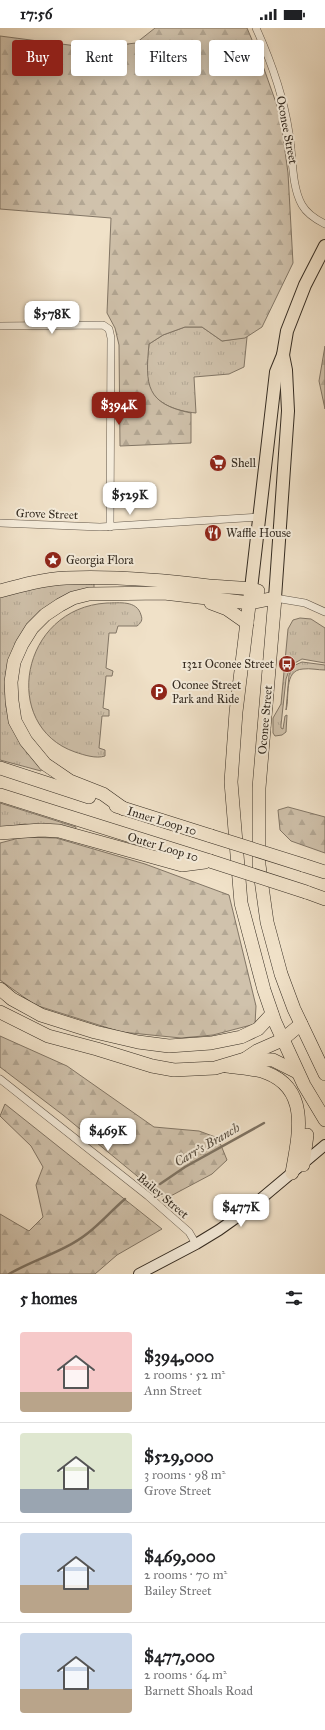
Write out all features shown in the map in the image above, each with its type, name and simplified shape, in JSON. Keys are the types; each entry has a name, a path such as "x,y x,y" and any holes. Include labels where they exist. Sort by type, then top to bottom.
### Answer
{"highway":[{"path":"0,591 33,582 65,578 149,579 217,587 251,589 275,598"},
{"name":"Oconee Street","path":"251,589 236,712 231,794 243,911 272,1014 282,1040 297,1072 325,1120"},
{"path":"124,809 103,794 70,781 45,764 26,741 16,721 12,701 11,682 14,662 22,644 32,628 45,615 60,605 73,598 89,594 164,593 250,603 275,598"},
{"path":"199,598 227,609 247,623"},
{"name":"Oconee Street","path":"275,598 259,788 259,865 267,922 281,974 301,1024 325,1074"},
{"name":"Inner Loop 10","path":"0,768 124,809 325,872"},
{"name":"Outer Loop 10","path":"0,795 325,899"},
{"path":"0,833 41,830 59,831 182,865 210,861"},
{"path":"0,989 12,999 41,1015 95,1032 138,1042 169,1046 211,1043 241,1037 258,1029 272,1014"},
{"path":"0,1012 48,1036 152,1066 174,1070 196,1070 225,1066 245,1059 257,1051 282,1040 301,1024"},
{"path":"245,1059 273,1060 297,1072"},
{"path":"225,1066 266,1072 281,1081 288,1089 298,1110 300,1128 292,1173"},
{"path":"303,1165 307,1136 304,1085"}],"main road":[{"name":"Oconee Street","path":"251,589 276,372 283,355 287,331 306,285 325,246"},
{"name":"Oconee Street","path":"275,598 288,411 286,370 283,355"},
{"path":"138,1274 196,1244 250,1208 325,1145"}],"street":[{"name":"Oconee Street","path":"256,28 284,103 290,135 297,193 302,206 314,218 325,224"},
{"path":"0,326 103,325 109,329 111,338 110,527"},
{"name":"Grove Street","path":"0,523 110,527 260,517"},
{"path":"275,598 305,603 325,612"},
{"name":"Bailey Street","path":"0,1079 148,1196 189,1232 196,1244"}],"green space":[{"path":"155,28 247,28 252,40 209,40 209,76 264,76 264,69 280,114 288,173 293,263 262,327 245,338 222,341 202,327 185,327 163,335 149,344 148,371 152,390 157,398 165,404 191,413 191,443 120,446 119,345 115,328 107,313 111,218 0,209 0,36 31,40 12,40 12,76 63,76 63,44 71,45 71,76 127,76 127,44 135,43 135,76 201,76 201,40 140,40"},
{"path":"185,327 202,327 222,341 247,337 244,367 229,374 194,377 196,413 173,408 159,400 150,389 147,376 149,344 163,335"},
{"path":"325,346 325,409 319,381"},
{"path":"94,581 94,588 61,598 9,667 6,707 16,735 42,768 41,771 0,760 0,594 36,586"},
{"path":"107,603 127,603 132,605 139,610 142,620 137,626 118,626 116,633 109,633 106,668 113,671 112,676 106,676 103,708 109,710 109,716 102,716 99,748 105,750 105,756 94,757 75,752 51,738 36,718 29,695 30,670 39,645 55,625 78,610"},
{"path":"300,618 311,619 325,628 325,663 302,659 291,665 286,679 281,725 281,728 283,729 285,716 287,715 286,732 282,735 275,736 273,733 273,718 281,704 288,629 293,620"},
{"path":"302,662 325,665 325,670 303,669 297,671 292,674 288,684 289,675 293,666"},
{"path":"0,803 76,827 75,832 69,829 25,824 0,828"},
{"path":"288,807 325,817 325,853 291,841 280,830 278,810"},
{"path":"23,837 56,838 145,864 229,895 256,1006 255,1024 213,1035 181,1038 121,1032 35,1005 0,980 0,843"},
{"path":"0,1036 67,1066 154,1127 199,1131 218,1138 227,1160 212,1174 165,1199 63,1115 0,1067"},
{"path":"5,1104 162,1229 117,1255 95,1274 0,1274 0,1214 29,1231 43,1217 36,1185 43,1167 31,1146 0,1116"}],"waterway":[{"name":"Carr's Branch","path":"160,1184 185,1167 264,1123"},
{"name":"Carr's Branch","path":"9,1274 79,1240 125,1199"}],"place":[{"name":"Shell","path":"218,463"},
{"name":"Waffle House","path":"213,533"},
{"name":"Georgia Flora","path":"53,560"},
{"name":"1321 Oconee Street","path":"287,664"},
{"name":"Oconee Street Park and Ride","path":"159,692"}]}
